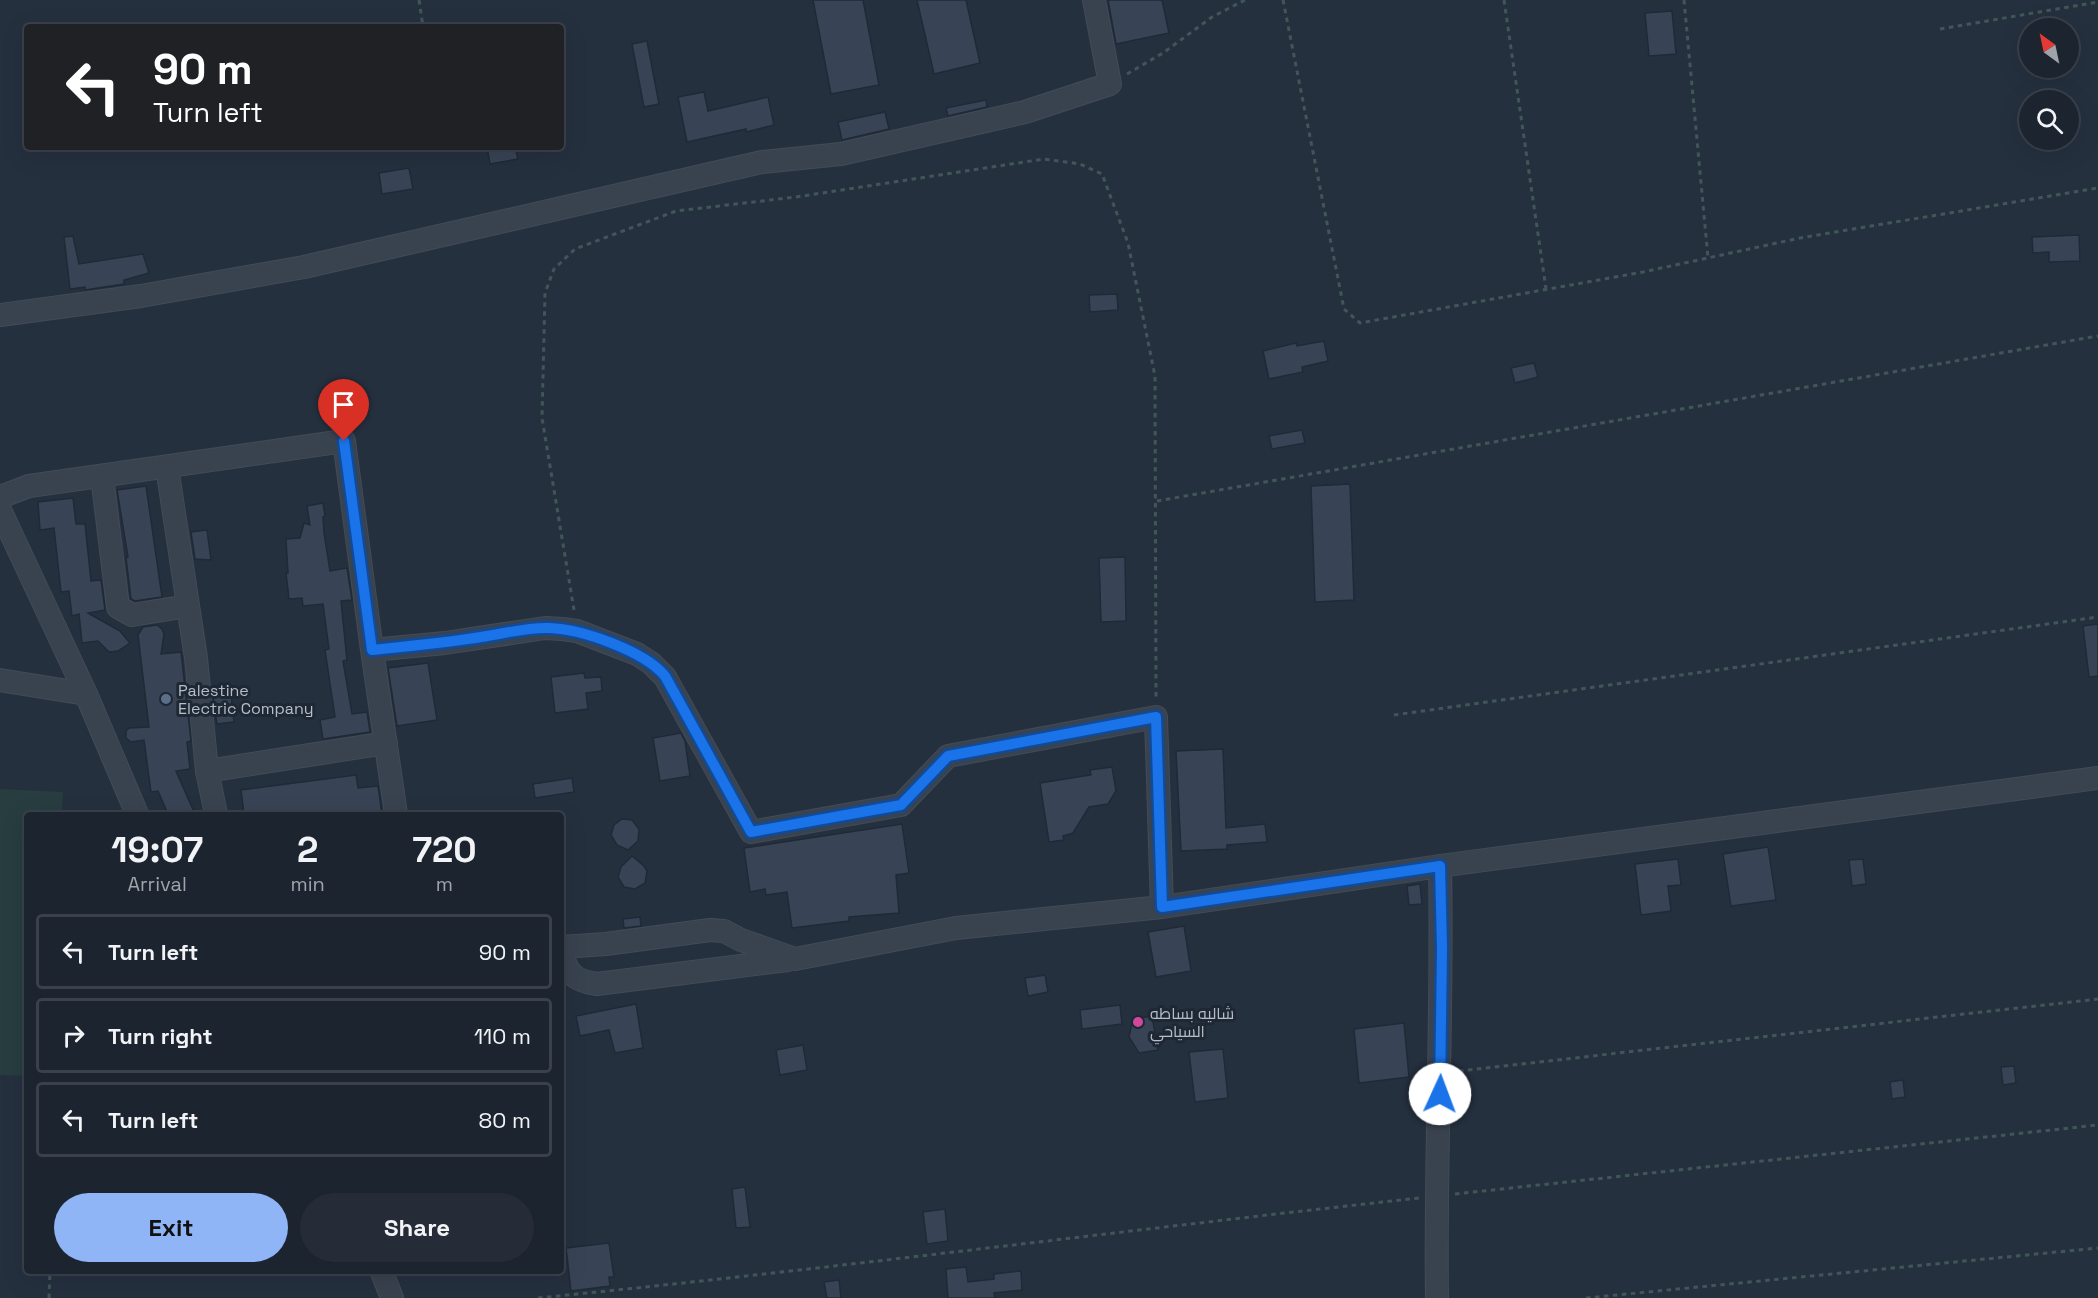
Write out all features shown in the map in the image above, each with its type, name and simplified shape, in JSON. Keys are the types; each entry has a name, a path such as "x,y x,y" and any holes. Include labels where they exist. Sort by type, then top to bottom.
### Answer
{"street":[{"path":"0,315 130,297 304,267 762,162 841,154 1025,112 1110,84 1094,0"},
{"path":"0,497 29,486 344,441 396,812"},
{"path":"167,467 196,658 207,771 216,812"},
{"path":"102,476 118,607 132,615 188,606"},
{"path":"0,510 86,694 136,812"},
{"path":"372,650 445,643 545,628 577,631 637,654 665,676 751,832 901,805 948,756 1156,717 1162,907"},
{"path":"0,680 86,694"},
{"path":"207,771 386,743"},
{"path":"564,960 567,977 597,984 795,959 956,928 1162,907 1440,866 2098,778"},
{"path":"1437,1298 1436,1196 1442,948 1440,866"},
{"path":"564,947 606,944 710,930 724,931 741,940 795,959"},
{"path":"383,1274 392,1298"}],"path":[{"path":"419,0 423,24"},
{"path":"1110,84 1163,53 1212,17 1245,0"},
{"path":"1283,0 1344,309 1360,323 1546,290 1800,238 2098,188"},
{"path":"1504,0 1546,290"},
{"path":"1684,0 1708,258"},
{"path":"1940,29 2098,2"},
{"path":"577,631 542,418 545,293 554,269 575,249 675,211 796,196 1044,159 1080,164 1102,174 1128,243 1155,375 1156,717"},
{"path":"1157,501 2098,336"},
{"path":"1394,715 2098,617"},
{"path":"1440,1073 2098,999"},
{"path":"538,1298 735,1279 1154,1227 2098,1125"},
{"path":"1586,1298 2098,1248"},
{"path":"49,1298 50,1274"}],"green space":[{"path":"0,789 63,792 62,812 24,812 24,1076 0,1075"}],"building":[{"path":"813,0 863,0 879,85 831,94"},
{"path":"917,0 966,0 980,63 934,74"},
{"path":"1108,0 1162,0 1169,33 1116,44"},
{"path":"1672,11 1676,54 1649,56 1645,13"},
{"path":"647,41 659,104 644,107 632,44"},
{"path":"704,92 708,111 768,97 774,125 687,142 678,97"},
{"path":"986,100 987,107 948,116 946,108"},
{"path":"885,112 889,129 842,140 838,122"},
{"path":"488,150 516,150 518,159 490,164"},
{"path":"409,168 413,189 382,194 379,173"},
{"path":"2079,235 2080,261 2049,262 2049,252 2033,253 2032,237"},
{"path":"73,236 79,264 143,254 149,273 124,280 124,284 85,290 85,287 70,289 64,237"},
{"path":"1117,294 1118,310 1090,312 1089,295"},
{"path":"1324,341 1328,361 1302,367 1303,372 1269,379 1263,351 1296,343 1297,346"},
{"path":"1534,363 1538,377 1515,383 1511,368"},
{"path":"1302,430 1305,443 1272,449 1269,436"},
{"path":"1350,484 1354,600 1315,602 1311,486"},
{"path":"146,486 162,597 135,601 131,599 126,558 128,557 117,490"},
{"path":"73,498 76,524 85,524 91,581 101,580 105,610 88,613 120,631 130,643 118,651 109,652 98,641 82,643 79,614 72,616 69,591 61,592 54,528 40,530 38,502"},
{"path":"323,503 324,533 330,571 347,568 352,600 341,601 347,660 343,661 352,714 367,712 370,732 323,739 320,720 335,717 325,650 329,649 323,604 303,606 302,598 289,599 286,539 300,538 304,523 310,525 307,506"},
{"path":"207,530 211,560 195,559 191,532"},
{"path":"1125,557 1126,621 1101,622 1099,558"},
{"path":"2098,624 2098,676 2089,677 2083,626"},
{"path":"157,625 162,629 164,634 161,654 181,652 191,741 187,742 190,769 176,771 194,812 167,812 158,791 151,792 144,740 131,742 126,738 126,731 129,728 149,727 138,635 143,627"},
{"path":"428,663 437,720 397,726 388,668"},
{"path":"584,673 585,678 601,677 602,691 586,693 588,709 555,713 551,677"},
{"path":"231,695 234,722 217,724 213,698"},
{"path":"681,733 685,741 690,776 660,781 653,738"},
{"path":"1223,749 1226,828 1265,824 1267,842 1227,845 1227,849 1181,851 1176,751"},
{"path":"1112,767 1116,791 1108,804 1089,807 1073,833 1063,836 1064,840 1049,842 1040,783 1091,775 1090,770"},
{"path":"356,775 358,788 378,786 382,812 244,812 241,790"},
{"path":"572,778 574,792 535,798 533,784"},
{"path":"622,819 632,820 639,829 638,841 628,850 617,845 611,835 614,825"},
{"path":"902,824 909,873 896,875 899,913 849,917 849,921 792,928 787,892 766,895 765,889 750,892 744,848"},
{"path":"1768,847 1776,900 1731,906 1723,854"},
{"path":"632,856 647,871 645,883 635,889 624,887 618,877 621,867"},
{"path":"1678,859 1681,885 1668,886 1671,911 1641,915 1635,864"},
{"path":"1863,859 1866,884 1852,886 1849,860"},
{"path":"1420,884 1422,904 1409,905 1407,886"},
{"path":"640,917 641,926 624,928 623,919"},
{"path":"1184,926 1191,971 1156,977 1148,932"},
{"path":"1045,975 1048,992 1028,996 1025,978"},
{"path":"636,1004 643,1048 615,1053 609,1030 580,1036 576,1016"},
{"path":"1120,1005 1122,1024 1082,1029 1080,1010"},
{"path":"1152,1016 1158,1050 1139,1053 1129,1037 1133,1019"},
{"path":"1404,1023 1409,1077 1359,1083 1354,1029"},
{"path":"803,1045 807,1070 780,1075 776,1050"},
{"path":"1223,1049 1228,1098 1195,1102 1189,1052"},
{"path":"2014,1066 2016,1083 2003,1085 2001,1067"},
{"path":"1903,1080 1905,1097 1892,1099 1890,1082"},
{"path":"745,1187 750,1227 736,1228 732,1189"},
{"path":"945,1209 948,1241 927,1244 923,1212"},
{"path":"609,1243 614,1277 609,1277 610,1286 571,1291 566,1248"},
{"path":"966,1267 968,1282 994,1279 994,1274 1021,1271 1022,1290 994,1293 995,1298 948,1298 946,1269"},
{"path":"839,1280 841,1298 827,1298 824,1282"}],"place":[{"name":"Palestine Electric Company","path":"166,699"},
{"name":"شاليه بساطه السياحي","path":"1138,1022"}],"route":[{"path":"344,441 372,650 445,643 545,628 577,631 637,654 665,676 751,832 901,805 948,756 1156,717 1162,907 1440,866 1442,948 1440,1094"}]}
